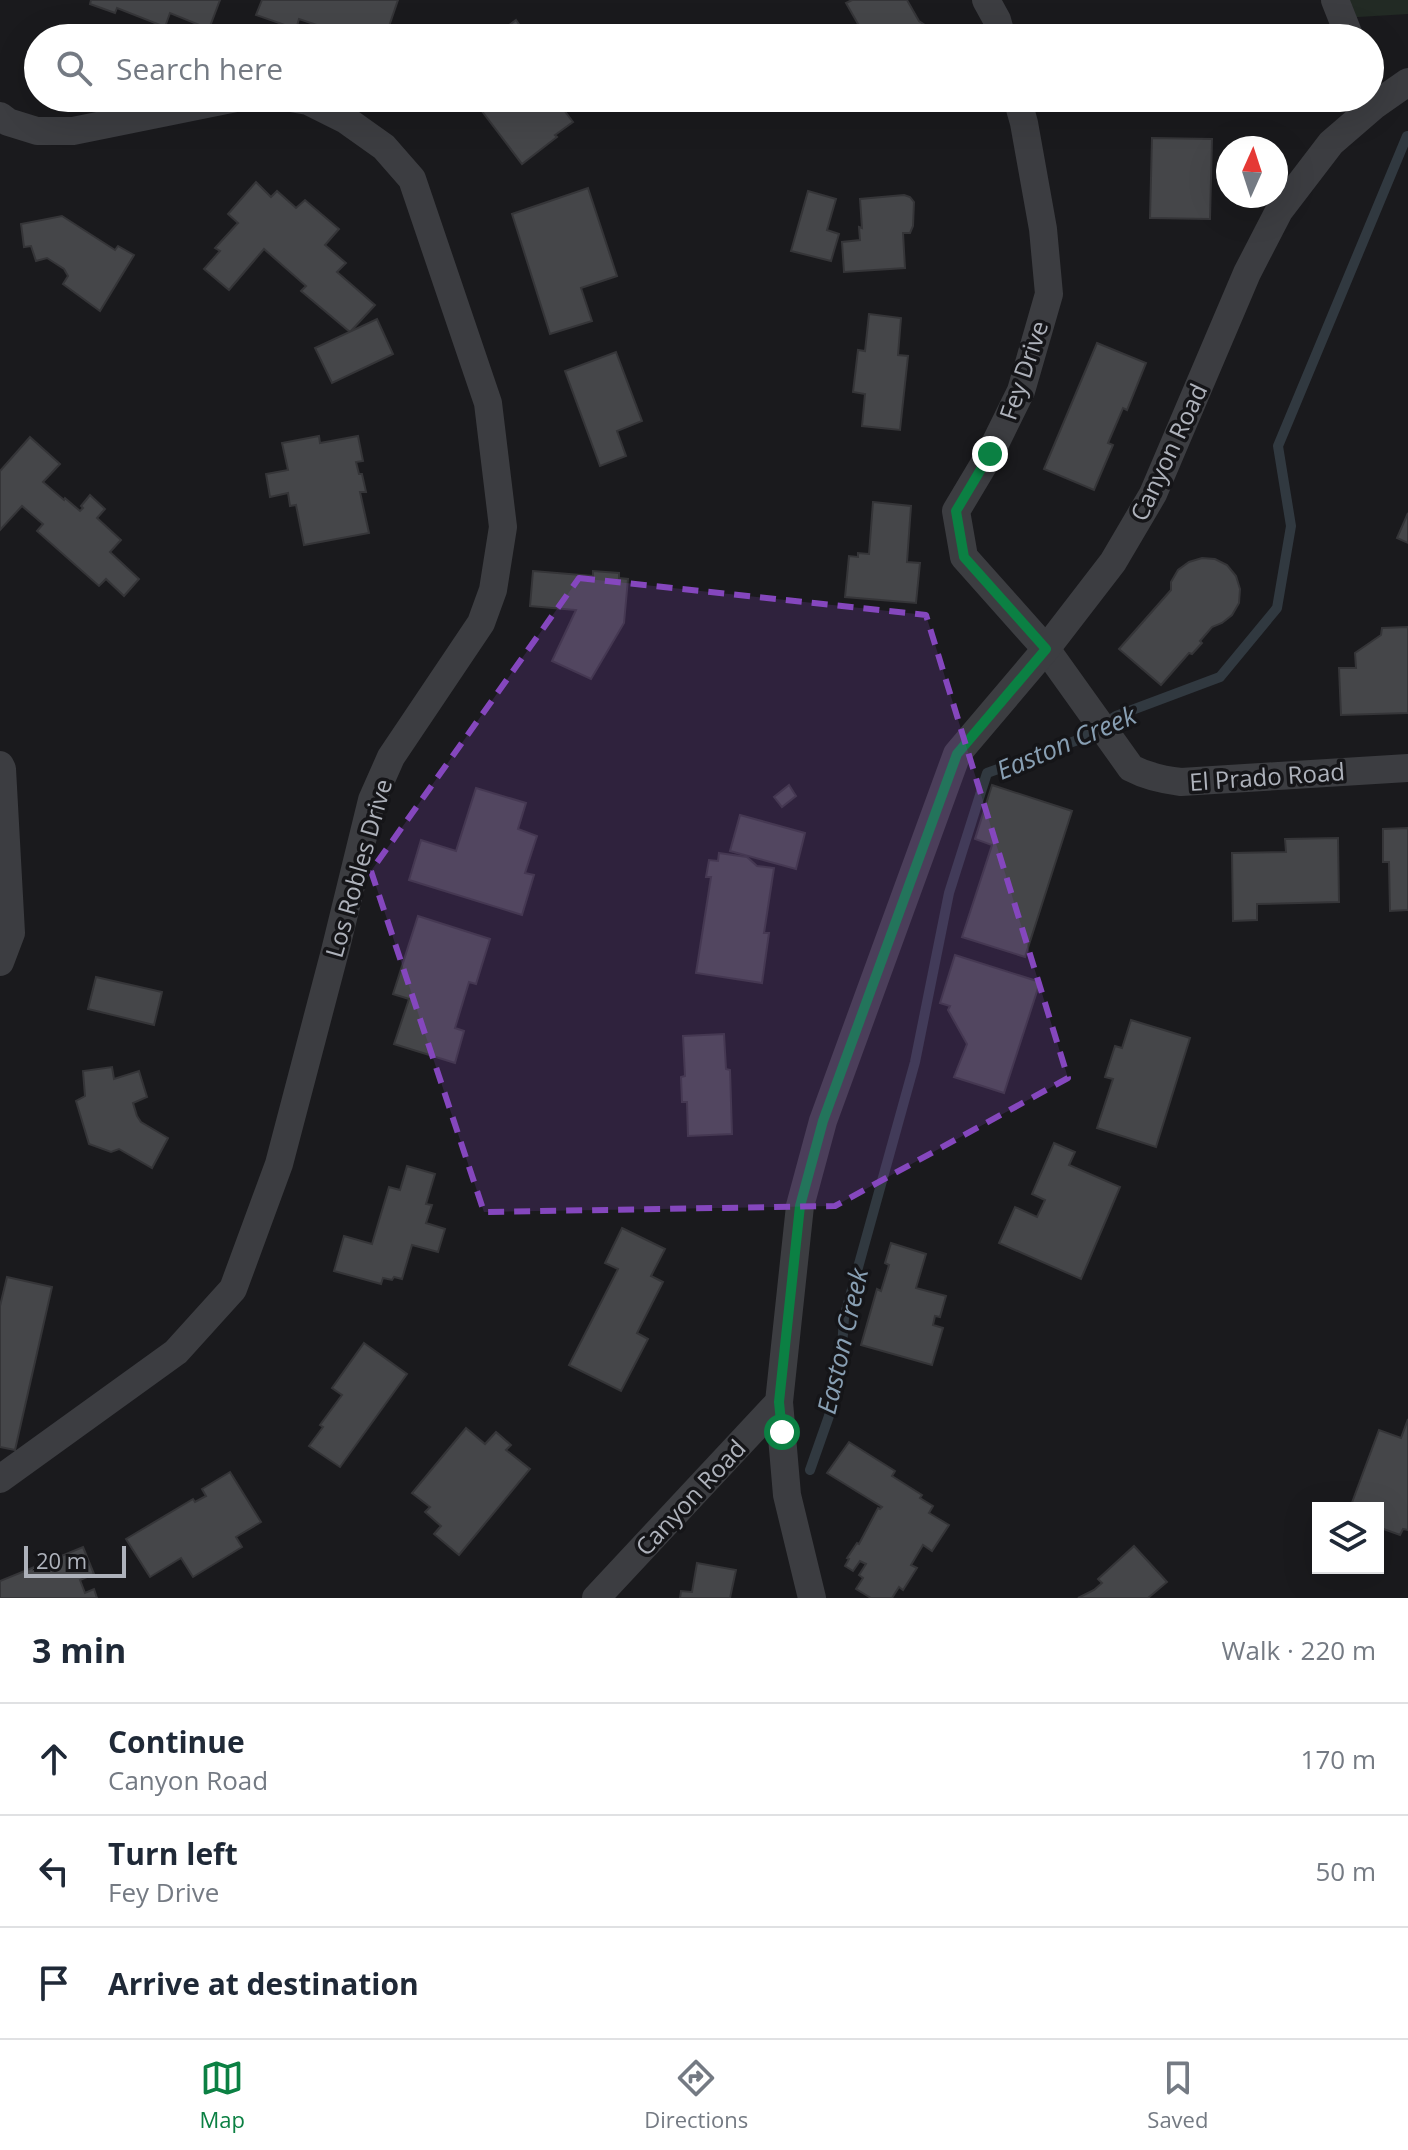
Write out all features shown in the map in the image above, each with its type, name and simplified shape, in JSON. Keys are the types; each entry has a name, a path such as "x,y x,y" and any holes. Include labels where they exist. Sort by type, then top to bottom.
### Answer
{"street":[{"path":"986,0 998,24"},
{"path":"1335,0 1344,24"},
{"name":"Canyon Road","path":"1384,93 1408,82"},
{"path":"0,116 8,122 37,131 73,131 167,112"},
{"name":"Los Robles Drive","path":"0,1479 176,1352 233,1289 279,1164 372,800 391,757 481,623 493,590 503,527 488,403 412,179 384,147 330,112"},
{"name":"Fey Drive","path":"1021,112 1043,229 1049,294 1021,391 990,454 956,511 964,557 1046,649"},
{"name":"Canyon Road","path":"596,1598 779,1402 800,1206 823,1121 957,754 1046,649 1113,562 1153,494 1247,273 1279,211 1331,143 1360,112"},
{"name":"El Prado Road","path":"1046,649 1131,768 1145,776 1181,782 1408,768"},
{"path":"0,765 11,933 0,962"},
{"path":"779,1402 787,1495 812,1598"}],"highlighted area":[{"path":"579,578 926,615 1068,1078 835,1206 484,1212 371,871"}],"shaded area":[{"path":"1344,0 1408,0 1408,14 1342,18"}],"building":[{"path":"91,0 220,0 211,24 197,24 170,13 166,24 157,24 117,8 115,13 90,4"},
{"path":"262,0 398,0 390,24 314,24 299,19 298,24 282,24 256,15"},
{"path":"852,0 907,0 923,24 858,24 846,3"},
{"path":"483,112 566,112 573,122 522,164"},
{"path":"1152,138 1212,139 1210,219 1150,218"},
{"path":"256,182 271,197 277,191 296,208 305,200 339,229 325,245 346,263 337,272 375,305 350,332 301,291 306,286 264,249 229,290 204,269 220,251 215,248 238,223 228,214"},
{"path":"588,188 617,276 581,288 592,321 550,334 512,214"},
{"path":"808,191 836,199 827,230 839,234 831,261 791,251"},
{"path":"904,195 914,202 913,226 910,233 903,233 905,268 844,272 842,242 860,240 860,199"},
{"path":"62,216 115,250 118,246 134,255 100,311 63,284 68,276 64,269 47,258 36,261 31,246 24,247 21,224"},
{"path":"869,314 901,318 898,355 908,356 900,430 862,426 865,394 853,392 858,350 865,351"},
{"path":"377,319 393,354 332,383 315,348"},
{"path":"1097,343 1146,363 1127,410 1123,408 1108,443 1113,445 1094,490 1044,469"},
{"path":"616,352 642,421 617,431 626,456 600,466 565,371"},
{"path":"319,436 320,443 358,436 363,461 356,462 366,492 360,492 369,533 304,545 296,505 290,506 288,493 270,497 266,474 288,470 282,443"},
{"path":"30,437 60,464 43,482 80,511 90,495 105,509 97,518 121,540 110,552 139,579 124,596 106,579 99,586 37,531 43,524 22,506 0,530 0,471"},
{"path":"873,502 911,506 907,562 920,563 916,603 845,597 849,556 869,554"},
{"path":"1408,513 1408,543 1397,538"},
{"path":"1202,558 1215,559 1227,565 1236,576 1240,589 1239,603 1232,615 1212,627 1200,641 1202,643 1161,685 1119,649 1171,590 1171,582 1178,570"},
{"path":"533,571 593,576 593,571 619,573 619,578 628,579 624,623 591,679 552,661 576,610 530,606"},
{"path":"1408,627 1408,713 1341,715 1339,668 1356,668 1355,653 1381,635 1382,628"},
{"path":"789,785 796,796 782,807 774,797"},
{"path":"992,785 1072,811 1025,957 962,937 992,845 975,839"},
{"path":"476,788 526,803 518,829 537,836 525,873 534,875 522,915 409,880 421,840 456,851"},
{"path":"740,815 805,833 796,869 730,851"},
{"path":"1408,828 1408,910 1390,911 1389,862 1383,862 1383,829"},
{"path":"1338,838 1339,902 1257,904 1257,920 1233,921 1232,853 1286,852 1285,839"},
{"path":"719,853 747,857 757,866 774,868 764,933 769,933 762,983 696,973 711,877 706,877 709,860 718,861"},
{"path":"418,916 490,939 476,984 469,982 455,1028 464,1031 455,1063 394,1044 409,999 393,994"},
{"path":"955,955 1040,982 1004,1093 954,1077 967,1044 948,1010 950,1006 940,1003"},
{"path":"96,977 162,992 154,1025 88,1009"},
{"path":"1131,1020 1190,1038 1156,1147 1097,1128 1113,1079 1105,1077 1115,1046 1122,1048"},
{"path":"724,1034 726,1069 730,1070 732,1134 688,1136 687,1102 682,1102 681,1077 685,1076 683,1036"},
{"path":"112,1067 114,1079 139,1071 147,1097 133,1103 137,1116 141,1122 168,1138 152,1168 119,1149 111,1152 89,1144 76,1101 85,1096 83,1071"},
{"path":"1054,1143 1075,1152 1069,1165 1120,1187 1081,1279 999,1243 1015,1207 1037,1217 1045,1200 1032,1194"},
{"path":"407,1166 435,1174 426,1204 432,1205 426,1223 445,1229 438,1252 412,1245 402,1279 383,1278 381,1284 334,1271 344,1236 372,1244 389,1187 400,1190"},
{"path":"622,1228 665,1249 651,1276 663,1282 637,1333 648,1339 621,1391 569,1365 618,1269 605,1263"},
{"path":"891,1243 926,1254 916,1288 946,1296 940,1317 935,1316 933,1325 943,1328 932,1365 861,1345 877,1289 881,1291 889,1265 885,1263"},
{"path":"7,1277 52,1287 15,1450 0,1447 0,1306"},
{"path":"364,1343 407,1374 340,1467 309,1446 342,1395 332,1388"},
{"path":"1408,1419 1408,1530 1403,1529 1400,1535 1384,1529 1384,1502 1352,1502 1379,1430 1401,1438"},
{"path":"466,1428 485,1444 496,1432 511,1445 506,1450 530,1469 459,1555 434,1534 441,1526 425,1512 430,1507 412,1493"},
{"path":"849,1442 895,1471 892,1476 933,1506 929,1513 949,1525 932,1551 923,1545 911,1565 917,1568 903,1590 899,1587 892,1598 871,1598 856,1589 863,1578 859,1575 866,1564 860,1561 853,1571 845,1566 878,1508 882,1507 827,1473"},
{"path":"230,1472 261,1522 236,1537 242,1547 193,1577 181,1558 150,1577 126,1539 193,1499 195,1502 206,1496 202,1489"},
{"path":"1134,1546 1167,1582 1148,1598 1078,1598 1102,1583 1098,1579"},
{"path":"83,1547 94,1574 80,1580 85,1593 94,1589 97,1598 0,1598 0,1581"},
{"path":"697,1563 736,1570 730,1598 680,1598 681,1591 692,1592"}],"waterway":[{"name":"Easton Creek","path":"810,1470 829,1416 841,1363 844,1318 915,1062 949,893 987,773 1075,741 1116,716 1220,677 1277,608 1291,526 1278,446 1407,136"}],"route":[{"path":"782,1432 779,1402 800,1206 823,1121 957,754 1046,649 964,557 956,511 990,454"}]}
